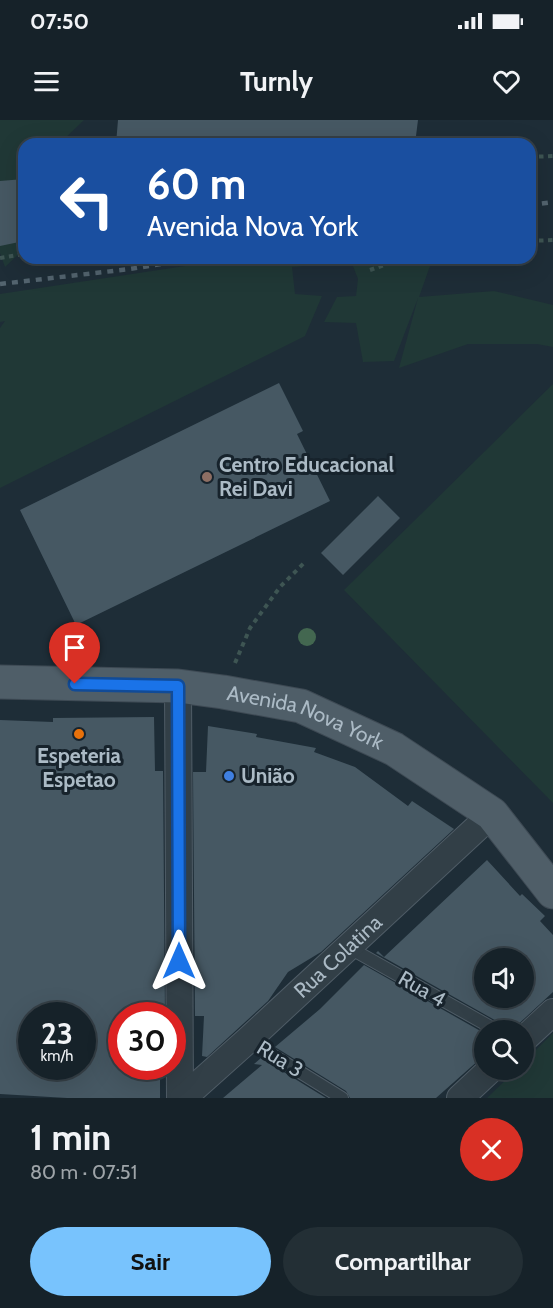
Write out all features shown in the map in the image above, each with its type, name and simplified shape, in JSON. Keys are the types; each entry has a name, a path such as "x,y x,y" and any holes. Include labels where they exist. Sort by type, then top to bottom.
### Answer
{"main road":[{"name":"Avenida Nova York","path":"0,682 178,686 302,706 394,749 492,814 553,892"}],"street":[{"path":"178,686 181,1098"},
{"name":"Rua Colatina","path":"181,1098 248,1040 492,814"},
{"path":"534,1030 553,1012"},
{"path":"460,1098 479,1080"}],"lane":[{"name":"Rua 4","path":"348,947 478,1020"},
{"name":"Rua 3","path":"248,1040 342,1098"}],"path":[{"path":"536,157 553,156"},
{"path":"536,241 553,240"},
{"path":"0,258 18,255"},
{"path":"370,270 387,264"},
{"path":"223,692 250,628 280,587 304,562"}],"green space":[{"path":"0,120 84,120 65,138 18,138 18,255 5,267 0,253"},
{"path":"198,264 329,264 292,267 295,294 322,296 305,336 0,488 0,328 5,321 0,322 0,294"},
{"path":"352,264 430,264 419,297 494,291 553,305 553,347 537,344 468,344 399,368 418,298 394,361 363,362 356,323 324,322 337,297 356,296 358,279"},
{"path":"553,384 553,803 344,590"},
{"path":"553,1033 553,1098 487,1098 506,1080 534,1080 534,1052"}],"building":[{"path":"118,120 418,120 416,138 116,138"},
{"path":"18,180 18,242 0,246 0,181"},
{"path":"279,383 303,431 297,434 330,501 76,625 20,510"},
{"path":"378,496 400,518 343,575 321,553"},
{"path":"154,717 155,771 163,771 165,1002 108,1002 108,1080 160,1080 160,1098 67,1098 0,1094 0,720 53,722 53,718"},
{"path":"208,726 257,734 256,737 316,748 314,752 355,767 408,806 412,801 454,829 321,952 288,972 268,1001 207,1057 202,1056 204,1016 195,1016 193,772 206,772"},
{"path":"487,860 520,896 522,894 545,916 540,921 553,935 553,992 523,1020 495,1020 376,953 378,951 384,957"},
{"path":"364,965 474,1027 474,1065 436,1098 350,1098 346,1091 275,1047 320,1009"},
{"path":"261,1058 326,1098 223,1098 262,1065 254,1064"}],"railway":[{"path":"536,204 553,202"},
{"path":"0,284 161,264"}],"place":[{"name":"Centro Educacional Rei Davi","path":"207,477"},
{"name":"Espeteria Espetao","path":"79,734"},
{"name":"União","path":"229,776"}],"route":[{"path":"75,684 178,686 179,961"}]}
